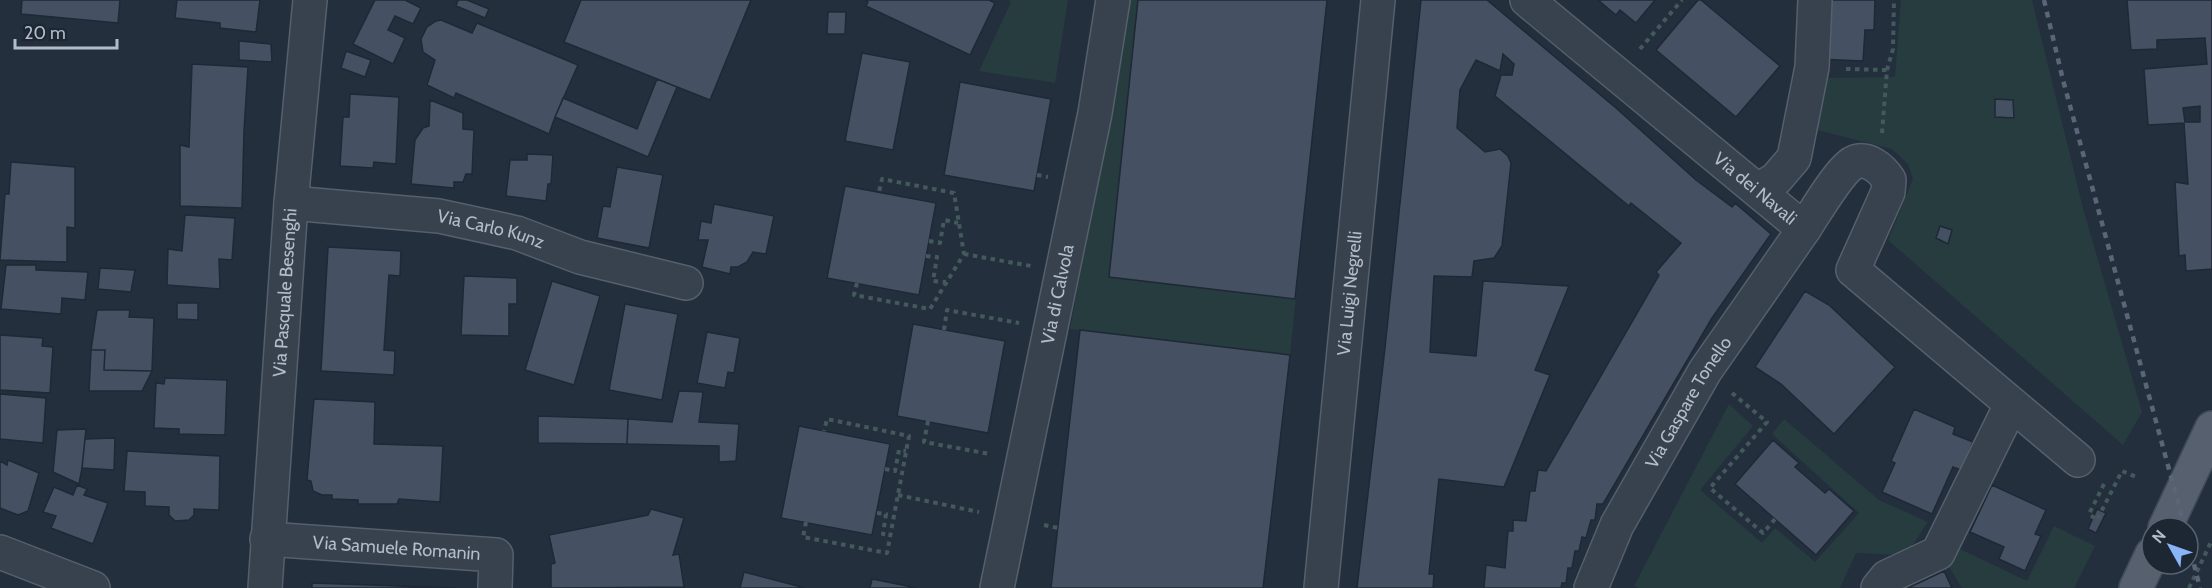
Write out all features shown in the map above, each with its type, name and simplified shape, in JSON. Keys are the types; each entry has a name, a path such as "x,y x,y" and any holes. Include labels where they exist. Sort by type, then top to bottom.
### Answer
{"main road":[{"path":"2170,516 2212,428"}],"street":[{"name":"Via Pasquale Besenghi","path":"265,588 291,203 310,0"},
{"name":"Via di Calvola","path":"997,588 1095,113 1113,0"},
{"name":"Via Luigi Negrelli","path":"1321,588 1378,0"},
{"name":"Via dei Navali","path":"1527,0 1804,229 1842,174 1853,163 1862,161 1873,165"},
{"path":"1758,190 1776,179 1794,158 1812,67 1815,0"},
{"path":"1873,165 1884,173 1888,180 1888,192 1853,270 2079,460"},
{"name":"Via Carlo Kunz","path":"291,203 439,216 517,233 580,257 686,283"},
{"name":"Via Gaspare Tonello","path":"1591,588 1617,525 1705,371 1804,229"},
{"path":"1878,588 1887,577 1938,553 2011,405"},
{"name":"Via Samuele Romanin","path":"267,539 495,555 495,588"},
{"path":"0,552 93,588"}],"path":[{"path":"1639,50 1682,0"},
{"path":"1873,165 1885,111 1887,70 1893,49 1894,0"},
{"path":"1812,67 1887,70"},
{"path":"857,283 854,295 930,309 964,254 954,193 882,179 879,192"},
{"path":"929,241 940,243 944,220 958,223"},
{"path":"964,254 1037,268"},
{"path":"926,256 937,257 933,281 946,282"},
{"path":"944,330 947,310 1025,324"},
{"path":"1727,388 1767,422 1710,489 1763,533 1775,519"},
{"path":"806,522 803,537 887,553 909,436 827,419 824,431"},
{"path":"928,422 924,442 999,456"},
{"path":"885,469 895,471 899,450 906,451"},
{"path":"2109,474 2089,514 2097,520 2122,471 2139,478"},
{"path":"898,495 989,514"},
{"path":"877,513 886,514 883,534 890,535"},
{"path":"2189,588 2212,540"}],"green space":[{"path":"1008,0 1068,0 1055,83 979,71 1011,2"},
{"path":"1131,0 1327,0 1290,355 1070,329"},
{"path":"1901,0 2032,0 2083,208 2142,412 2123,445 1888,240 1913,179 1908,164 1892,149 1817,130 1825,78 1895,77"},
{"path":"1729,404 1753,426 1700,490 1762,543 1775,528 1815,562 1859,513 1772,434 1784,419 1879,500 1928,522 1906,555 1856,553 1840,588 1639,588 1634,586"},
{"path":"2054,526 2095,546 2074,588 1962,588 1949,567 1958,548 2027,581"}],"building":[{"path":"22,0 120,0 118,23 21,14"},
{"path":"177,0 260,0 256,32 220,28 220,23 175,18"},
{"path":"375,0 405,0 421,8 413,24 395,16 388,30 405,38 393,64 353,44"},
{"path":"458,0 467,0 489,9 485,18 456,6"},
{"path":"581,0 751,0 710,100 564,42"},
{"path":"865,0 989,0 995,3 970,55 866,6 868,2"},
{"path":"1138,0 1327,0 1295,299 1109,277"},
{"path":"1421,0 1487,0 1616,108 1696,180 1732,207 1735,203 1771,234 1712,318 1603,504 1597,504 1595,520 1591,520 1586,538 1582,537 1579,551 1575,551 1572,568 1568,568 1566,583 1562,583 1561,588 1484,588 1486,565 1505,568 1508,531 1513,531 1513,520 1526,521 1530,491 1535,491 1538,470 1546,471 1659,275 1656,272 1681,243 1631,203 1629,206 1495,96 1501,75 1512,75 1514,64 1503,54 1500,71 1476,60 1460,90 1457,128 1485,152 1500,149 1508,156 1511,163 1502,246 1494,258 1474,261 1472,277 1434,276 1430,352 1476,356 1483,281 1569,286 1535,370 1550,375 1504,487 1439,479 1429,574 1434,574 1433,588 1357,588 1385,348"},
{"path":"1598,0 1655,0 1636,23 1620,10 1616,15"},
{"path":"1698,0 1701,0 1780,66 1736,117 1656,50"},
{"path":"1821,0 1875,0 1874,30 1865,30 1863,61 1819,59"},
{"path":"2127,0 2212,0 2212,269 2186,271 2185,255 2179,256 2175,182 2188,184 2184,123 2148,125 2144,69 2207,64 2205,38 2157,40 2157,49 2131,50","holes":["2200,106 2200,122 2185,122 2183,108"]},
{"path":"828,12 846,12 845,34 827,34"},
{"path":"441,20 472,33 477,23 578,65 549,134 456,93 454,98 427,85 435,60 423,52 421,39 427,27"},
{"path":"239,41 271,44 272,62 239,60"},
{"path":"346,51 371,60 365,77 341,68"},
{"path":"862,53 910,62 893,150 845,141"},
{"path":"192,64 248,67 242,208 180,206 180,145 189,147"},
{"path":"657,79 677,87 648,157 555,117 563,98 637,129"},
{"path":"960,82 1051,99 1034,191 944,175"},
{"path":"350,94 399,97 396,164 374,162 373,168 340,166 343,117 349,117"},
{"path":"1995,99 2013,100 2014,118 1995,117"},
{"path":"430,100 463,113 463,129 474,130 472,174 466,174 463,182 454,182 454,188 411,184 415,140 423,128 429,126"},
{"path":"527,154 553,155 551,184 548,184 546,201 506,196 510,160 527,160"},
{"path":"11,162 75,167 75,228 67,227 67,262 0,260 5,194 9,194"},
{"path":"617,167 663,175 649,248 597,238 603,206 610,207"},
{"path":"845,186 936,203 919,295 827,278"},
{"path":"714,204 774,216 766,254 753,252 747,262 738,267 731,267 730,274 702,267 708,240 698,240 701,221 711,223"},
{"path":"185,215 235,218 232,260 219,259 220,289 167,285 168,249 182,251"},
{"path":"1940,226 1952,230 1948,244 1936,238"},
{"path":"328,247 401,251 400,276 389,275 384,350 395,351 394,375 321,371"},
{"path":"6,265 36,265 36,270 88,272 85,300 62,298 61,314 1,309"},
{"path":"100,268 135,270 131,292 98,289"},
{"path":"464,276 517,278 517,304 509,304 509,336 461,335"},
{"path":"552,281 600,296 574,385 525,370"},
{"path":"1805,291 1829,305 1895,367 1834,434 1781,384 1755,367"},
{"path":"177,303 198,303 198,320 177,319"},
{"path":"625,304 678,314 662,400 609,390"},
{"path":"97,310 130,310 129,317 154,318 152,371 104,370 105,350 91,350"},
{"path":"913,324 1005,341 988,433 897,416"},
{"path":"1080,330 1290,355 1263,588 1051,588"},
{"path":"707,332 740,338 734,373 728,372 725,388 697,383"},
{"path":"0,335 43,338 42,346 53,347 50,393 0,390"},
{"path":"91,350 105,350 104,370 152,371 142,391 89,391"},
{"path":"165,378 227,380 225,435 179,434 179,429 154,428 156,383 164,384"},
{"path":"679,391 703,392 699,422 739,424 736,461 719,462 719,446 627,444 628,419 672,422"},
{"path":"0,394 46,398 43,443 0,439"},
{"path":"314,399 375,402 374,444 443,446 440,502 399,499 397,504 358,504 358,500 332,499 332,495 322,495 313,491 311,481 307,480"},
{"path":"1914,409 1955,427 1953,434 1973,442 1961,470 1953,467 1932,514 1882,492 1895,463 1891,461"},
{"path":"538,416 628,419 627,444 538,443"},
{"path":"799,426 890,444 872,535 781,518"},
{"path":"86,429 79,484 53,472 57,430"},
{"path":"115,438 114,470 82,468 85,439"},
{"path":"1773,440 1799,463 1795,467 1825,493 1829,489 1854,511 1816,555 1735,484"},
{"path":"127,451 220,456 219,510 194,509 194,515 189,520 175,521 169,515 169,507 145,506 145,492 124,491"},
{"path":"8,460 39,473 28,511 18,515 0,508 0,461 7,465"},
{"path":"77,485 87,489 84,495 108,503 93,544 51,528 56,516 43,512 54,487 73,495"},
{"path":"1992,485 2046,510 2035,534 2041,536 2025,571 1999,559 2004,547 1970,532"},
{"path":"651,509 684,518 673,555 679,554 684,587 551,588 551,564 555,563 549,535 648,515"},
{"path":"2097,509 2106,513 2096,533 2088,529"},
{"path":"1944,571 1952,588 1908,588"},
{"path":"744,572 805,588 740,588"},
{"path":"872,579 917,588 870,588"},
{"path":"312,583 456,588 312,588"}],"railway":[{"path":"2044,0 2063,80 2182,516"},
{"path":"2197,576 2200,588"}]}
